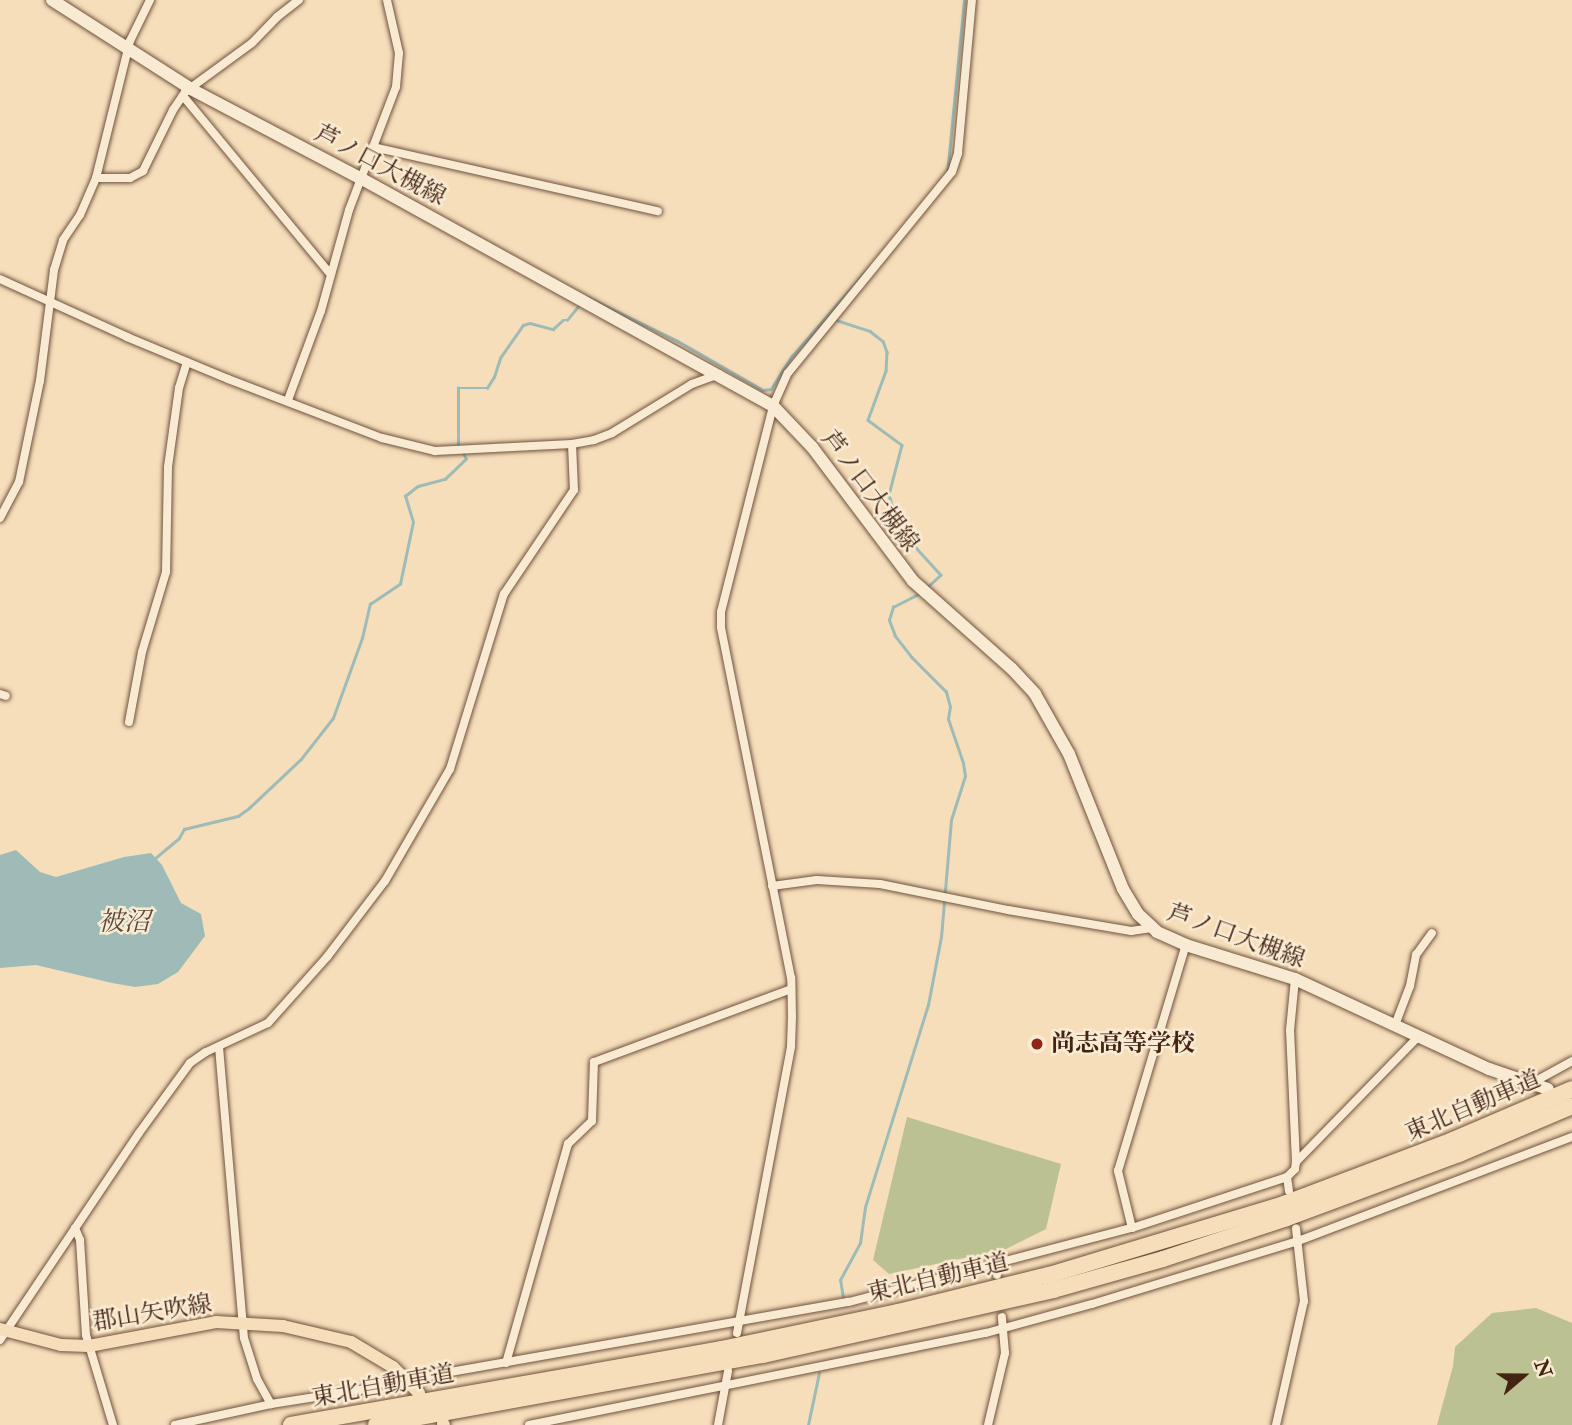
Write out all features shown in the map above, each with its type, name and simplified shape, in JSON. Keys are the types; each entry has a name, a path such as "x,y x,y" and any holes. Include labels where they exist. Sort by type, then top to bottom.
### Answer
{"highway":[{"name":"東北自動車道","path":"291,1425 722,1349 898,1312 1048,1275 1284,1204 1442,1145 1572,1089"},
{"name":"東北自動車道","path":"376,1425 775,1353 1053,1290 1175,1255 1350,1196 1572,1106"}],"main road":[{"name":"芦ノ口大槻線","path":"52,0 187,92 360,177 773,406 812,447 913,581 1012,669 1035,694 1069,754 1124,890 1138,914 1152,928 1186,945 1295,979 1489,1069 1548,1089"},
{"name":"郡山矢吹線","path":"2,1333 61,1345 89,1346 216,1322 283,1326 351,1342 380,1357 411,1385"}],"street":[{"path":"0,518 19,482 44,360 54,270 63,240 80,215 96,178 128,51 150,0"},
{"path":"96,178 130,178 143,172 187,92 252,43 276,17 299,0"},
{"path":"288,400 304,363 360,177 396,87 400,64 387,0"},
{"path":"737,1332 792,1046 791,989 721,627 723,603 773,406 801,355 949,179 958,153 971,0"},
{"path":"187,92 330,274"},
{"path":"373,147 658,211"},
{"path":"0,279 51,304 187,362 382,438 435,452 572,444 612,433 692,384 719,374"},
{"path":"128,722 142,652 166,572 168,467 179,388 187,362"},
{"path":"2,1333 190,1063 261,1029 279,1013 384,881 450,769 487,641 504,594 574,490 572,444"},
{"path":"772,886 817,880 880,884 979,905 1131,931 1147,932 1152,928"},
{"path":"1395,1025 1410,986 1416,955 1432,933"},
{"path":"1132,1228 1118,1171 1186,945"},
{"path":"175,1425 271,1404 411,1385 425,1377 439,1374 849,1302 1132,1228 1287,1177 1295,1169 1296,1162 1290,1030 1295,979"},
{"path":"506,1363 568,1144 592,1121 594,1062 791,989"},
{"path":"1296,1162 1419,1036"},
{"path":"219,1047 248,1354 271,1404"},
{"path":"1532,1083 1572,1061"},
{"path":"529,1425 1003,1328 1298,1241 1572,1137"},
{"path":"1287,1177 1289,1191"},
{"path":"75,1228 79,1236 89,1346 113,1425"},
{"path":"1276,1425 1304,1301 1296,1228"},
{"path":"995,1262 998,1275"},
{"path":"988,1425 1005,1353 1002,1318"},
{"path":"718,1425 728,1371"}],"green space":[{"path":"907,1117 1061,1164 1046,1229 1006,1249 889,1274 873,1260"},
{"path":"1536,1308 1572,1323 1572,1425 1437,1425 1453,1366 1455,1347 1492,1313"}],"water":[{"name":"被沼","path":"16,850 40,872 56,877 124,857 151,853 162,865 181,903 201,914 205,936 178,972 158,984 135,987 36,965 0,968 0,855"}],"waterway":[{"path":"947,174 964,0"},
{"path":"588,297 678,341 763,390 771,389 792,356 866,271"},
{"path":"153,860 179,838 184,829 238,816 249,808 301,759 333,718 362,638 370,604 400,584 413,522 405,496 418,486 445,479 466,459 458,444 458,388 487,388 500,358 523,325 530,323 553,329 563,320 567,320 580,304"},
{"path":"833,319 870,331 883,341 887,352 886,371 868,420 902,445 889,495 901,531 941,575 926,589"},
{"path":"843,1298 840,1280 860,1243 865,1207 928,1005 941,937 951,820 965,776 948,719 950,707 946,692 912,658 895,636 889,620 893,607 921,593"},
{"path":"808,1425 819,1373"}],"place":[{"name":"尚志高等学校","path":"1037,1044"}]}
